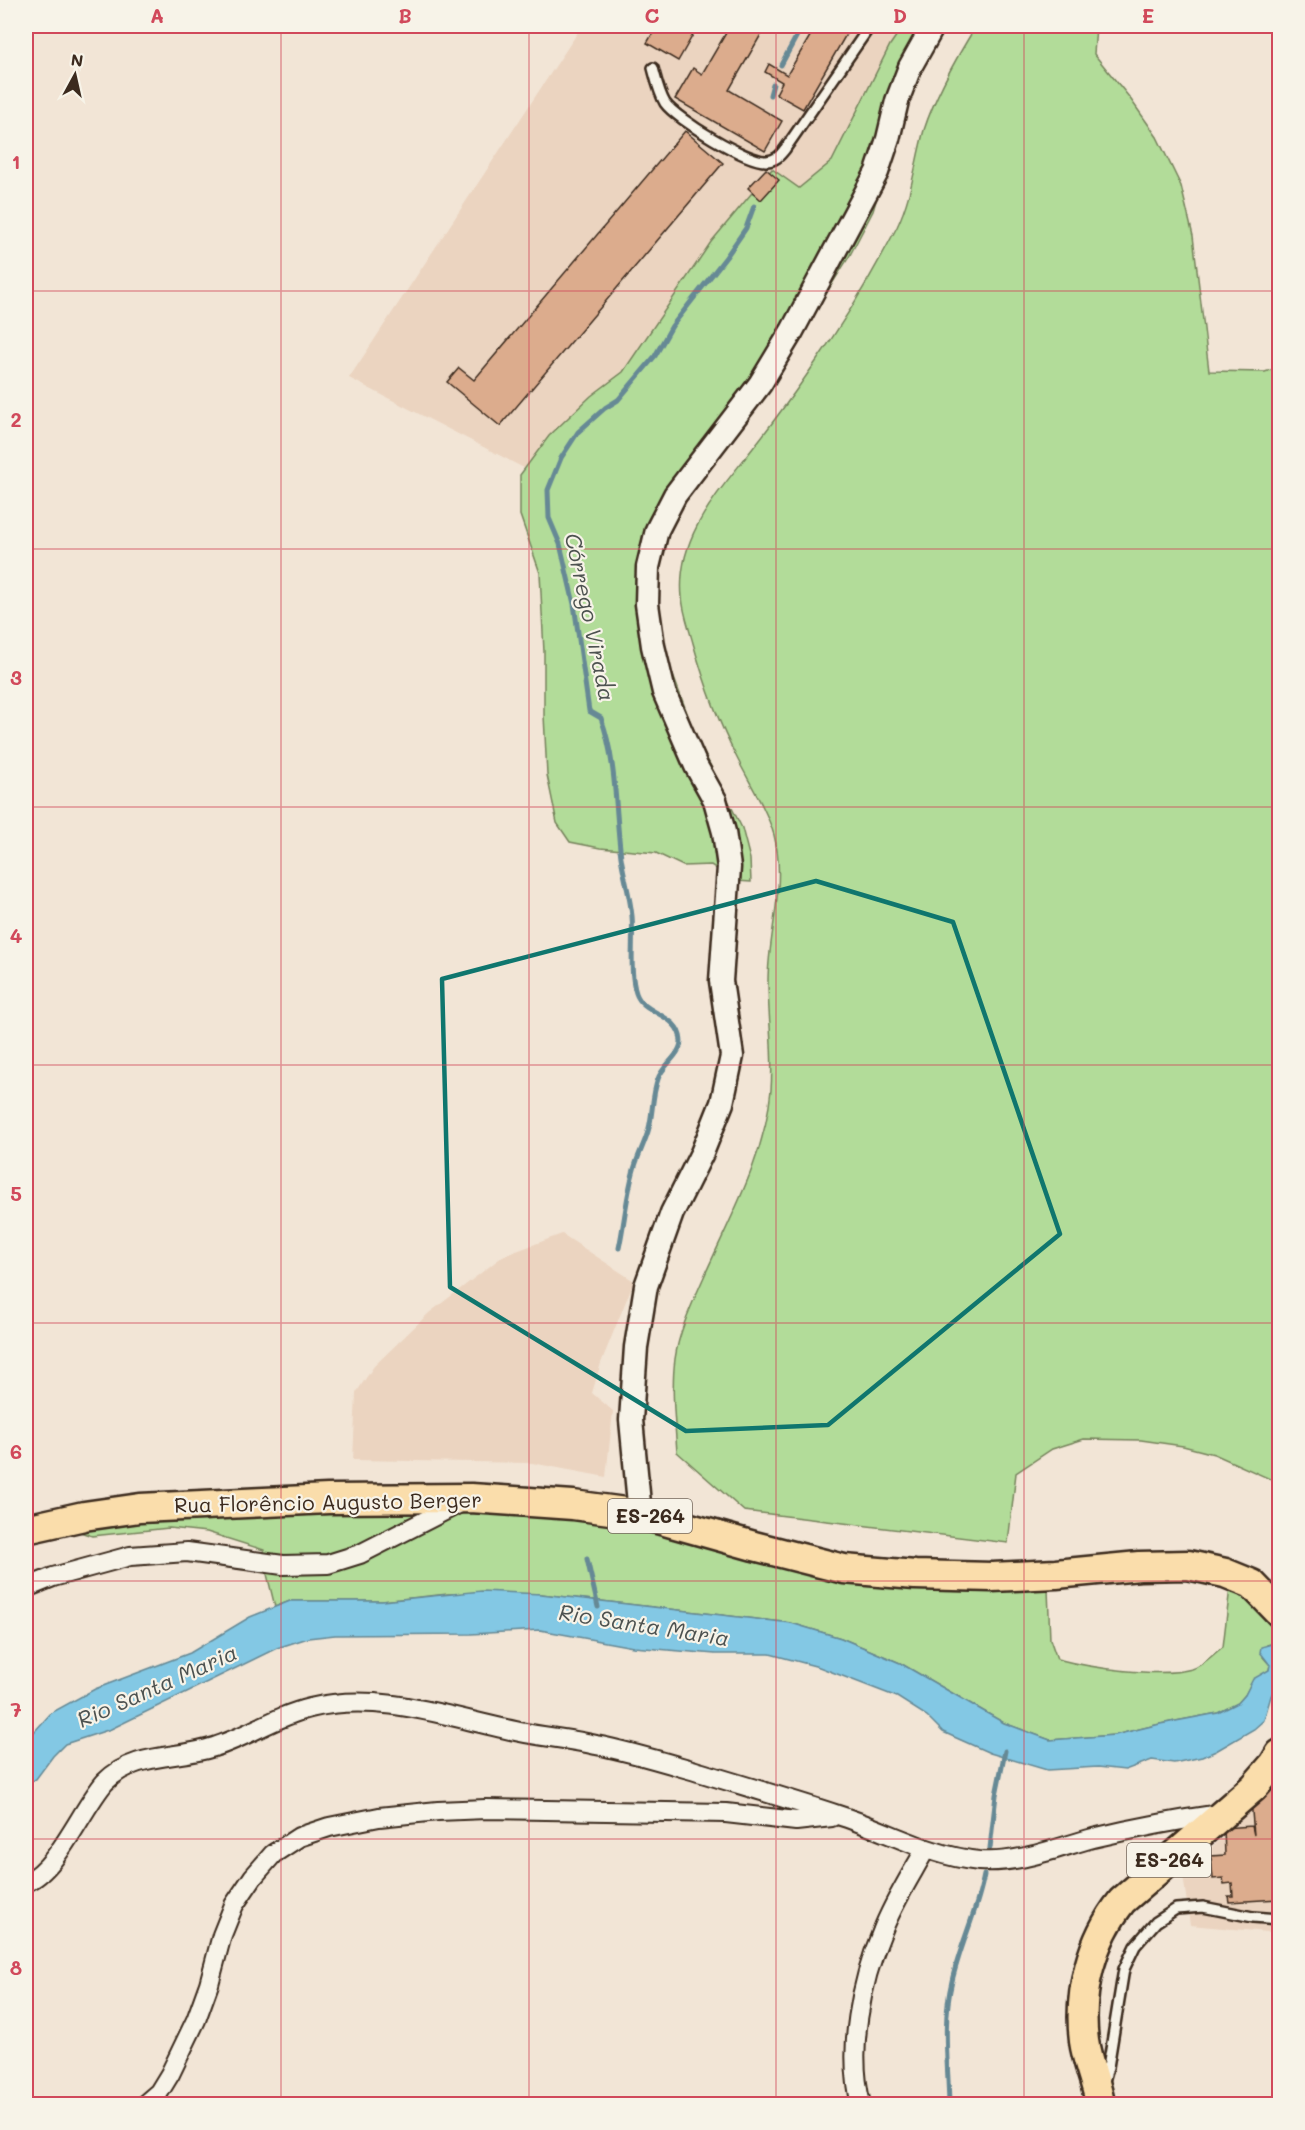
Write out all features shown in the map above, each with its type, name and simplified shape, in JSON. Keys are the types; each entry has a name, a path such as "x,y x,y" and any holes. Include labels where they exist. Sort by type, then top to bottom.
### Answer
{"main road":[{"name":"Rua Florêncio Augusto Berger","path":"26,1529 84,1516 140,1508 328,1499 471,1498 573,1505 640,1514 844,1569 915,1575 992,1577 1139,1566 1188,1565 1225,1573 1252,1584 1272,1604"},
{"name":"ES-264","path":"1099,2101 1084,2043 1083,2007 1092,1956 1100,1937 1122,1901 1254,1787 1280,1754"}],"street":[{"path":"640,1514 631,1420 636,1347 646,1286 672,1212 702,1153 722,1103 732,1056 721,981 729,867 724,832 715,800 696,766 663,692 647,604 648,567 657,530 675,495 760,384 792,331 877,172 897,101 910,67 933,26"},
{"path":"26,1588 53,1577 130,1557 187,1552 283,1565 328,1564 360,1554 471,1498"},
{"path":"26,1882 43,1872 105,1782 121,1770 151,1758 213,1748 252,1733 272,1721 308,1709 353,1702 410,1707 521,1732 596,1744 675,1765 842,1816 925,1850 979,1861 1013,1860 1126,1831 1222,1814"},
{"path":"145,2104 159,2092 170,2074 196,2020 209,1984 222,1935 234,1905 253,1877 273,1854 299,1837 329,1827 380,1817 486,1809 726,1813 796,1821 842,1816"},
{"path":"861,2104 855,2059 857,2027 870,1968 881,1933 925,1850"}],"lane":[{"path":"652,68 664,102 675,114 735,150 755,160 766,161 776,159 785,148 870,26"},
{"path":"1099,2101 1108,2067 1124,1969 1136,1946 1156,1922 1176,1909 1203,1907 1253,1917 1280,1919"}],"highlighted area":[{"path":"816,881 953,922 1060,1234 828,1425 686,1431 450,1287 442,979"}],"shaded area":[{"path":"582,26 901,26 889,51 864,139 633,524 349,378"},
{"path":"562,1234 634,1281 601,1363 592,1393 613,1411 606,1477 532,1463 353,1460 356,1393 374,1366 429,1313 503,1256"},
{"path":"1279,1782 1279,1933 1190,1925 1183,1875"}],"green space":[{"path":"903,26 943,26 908,93 873,211 849,257 793,346 676,504 654,580 662,636 671,670 696,737 742,828 750,859 751,882 736,881 711,865 683,866 656,853 600,848 570,842 557,823 547,775 540,573 520,515 520,475 549,436 591,396 623,372 711,242 772,169 799,188 832,161 890,45"},
{"path":"976,26 1096,26 1094,54 1129,97 1157,137 1181,186 1193,236 1209,371 1265,372 1280,367 1279,1483 1214,1454 1183,1446 1141,1440 1084,1439 1052,1449 1016,1473 1008,1543 744,1511 677,1452 673,1394 675,1359 683,1328 745,1187 762,1139 767,1115 772,1076 768,981 779,872 771,825 724,730 697,658 682,597 682,575 686,554 702,516 806,376 878,263 902,215 924,130 934,103"},
{"path":"480,1499 856,1563 1047,1565 1050,1639 1057,1659 1088,1666 1125,1671 1178,1672 1200,1665 1223,1647 1231,1579 1279,1626 1279,1642 1267,1645 1263,1657 1270,1665 1269,1670 1251,1684 1238,1703 1218,1713 1115,1735 1050,1740 1004,1723 900,1663 841,1638 791,1623 541,1594 448,1594 382,1601 290,1601 275,1607 265,1566 264,1550 207,1532 169,1528 92,1536 56,1524"}],"water":[{"name":"Rio Santa Maria","path":"482,1591 541,1594 791,1623 841,1638 900,1663 1004,1723 1050,1740 1115,1735 1218,1713 1238,1703 1253,1679 1269,1670 1270,1665 1260,1652 1261,1647 1279,1642 1279,1678 1264,1720 1254,1729 1202,1757 1174,1763 1152,1760 1125,1770 1098,1767 1047,1770 990,1753 943,1732 927,1716 897,1697 819,1667 770,1654 715,1654 633,1647 540,1630 471,1634 335,1635 308,1638 277,1648 111,1729 65,1744 36,1779 26,1785 26,1741 51,1713 95,1689 190,1653 250,1617 290,1601 382,1601"}],"building":[{"path":"657,26 698,26 678,61 647,43"},
{"path":"730,26 766,26 729,90 782,121 765,151 675,99 693,68 702,74"},
{"path":"816,26 851,26 803,109 776,94 782,82 765,72 769,64 787,75"},
{"path":"685,131 723,163 500,426 447,382 459,368 474,380"},
{"path":"766,169 779,180 761,200 748,188"},
{"path":"1280,1781 1280,1899 1229,1902 1228,1896 1233,1896 1232,1883 1224,1884 1223,1878 1213,1879 1211,1856 1225,1855 1224,1828 1252,1826 1254,1835 1251,1800 1263,1799 1262,1793 1269,1793 1268,1782"}],"waterway":[{"name":"Córrego Virada","path":"781,65 802,26"},
{"name":"Córrego Virada","path":"770,95 773,84"},
{"name":"Córrego Virada","path":"619,1248 630,1183 649,1128 656,1085 660,1074 678,1051 681,1041 674,1025 640,1000 634,985 632,916 621,857 610,752 601,718 589,711 574,604 560,544 549,518 548,490 561,458 578,432 605,408 618,400 655,356 672,326 746,228 754,206"},
{"name":"Córrego Virada","path":"587,1559 598,1607"},
{"path":"990,1848 996,1795 1005,1751"},
{"path":"949,2104 946,2042 949,1996 955,1968 984,1875"}]}
